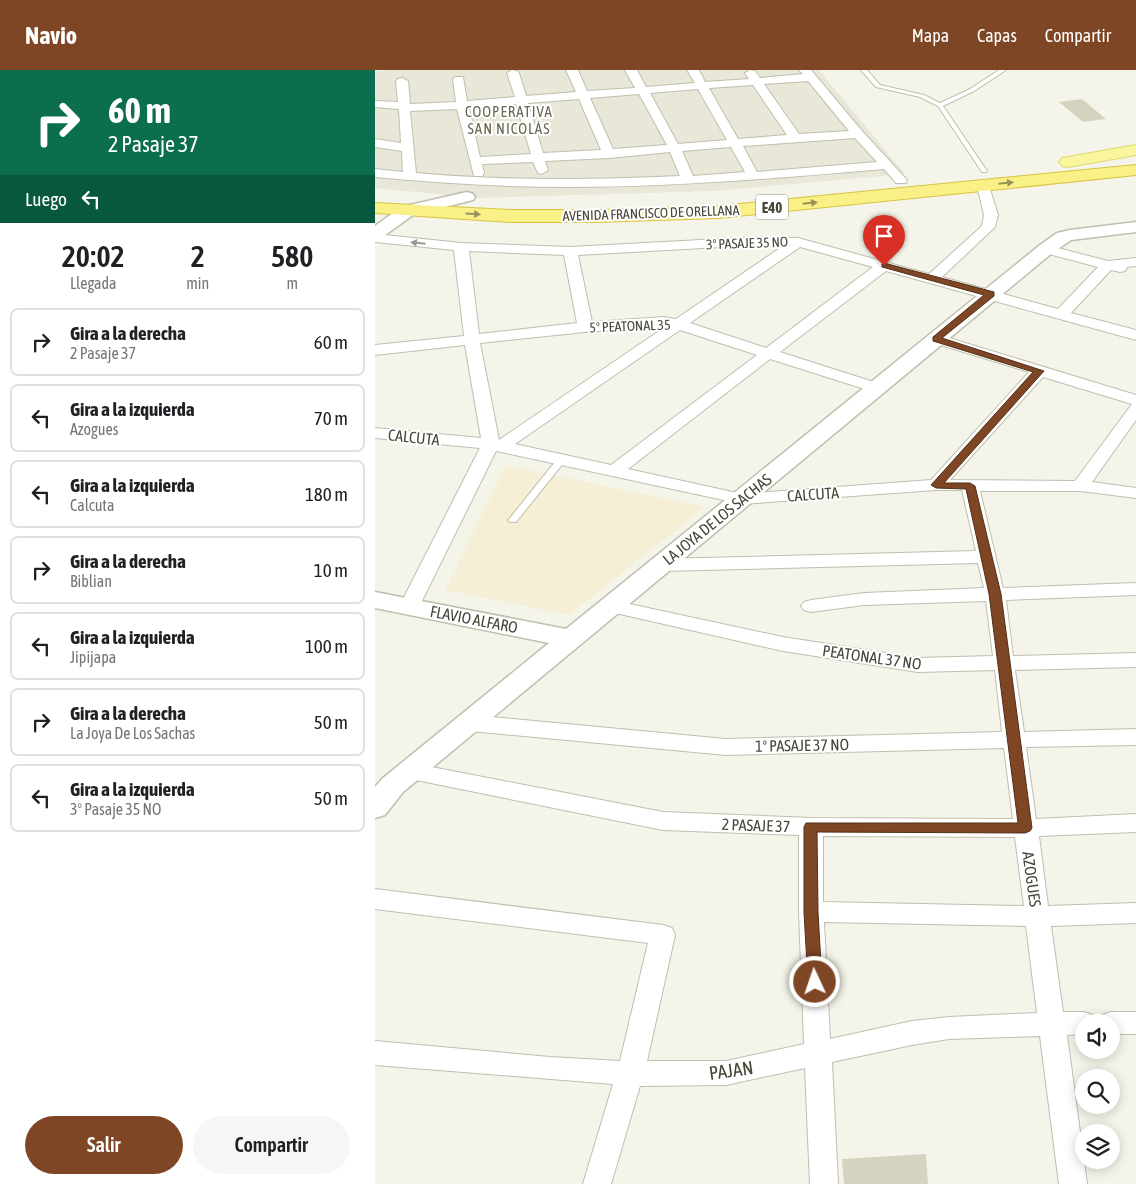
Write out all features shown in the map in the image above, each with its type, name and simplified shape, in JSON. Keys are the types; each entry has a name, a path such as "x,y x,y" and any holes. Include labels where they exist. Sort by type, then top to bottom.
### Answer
{"highway":[{"name":"AVENIDA FRANCISCO DE ORELLANA","path":"375,208 529,216 719,212 984,178 1068,162 1136,156"},
{"name":"AVENIDA FRANCISCO DE ORELLANA","path":"393,192 520,200 715,195 901,180 984,178 1136,170"}],"main road":[{"name":"AVENIDA FRANCISCO DE ORELLANA","path":"1068,162 1136,150"}],"street":[{"path":"572,70 609,154"},
{"path":"631,70 674,147 688,179"},
{"path":"693,70 753,175"},
{"path":"749,70 795,138"},
{"path":"513,73 546,184"},
{"path":"375,104 404,107 462,105 757,82 807,73 858,134 901,180"},
{"path":"459,79 462,105 476,161 479,182"},
{"path":"402,81 410,177"},
{"path":"476,161 609,154 733,142 858,134"},
{"path":"375,143 407,148"},
{"path":"375,173 479,182 546,184 688,179 888,165"},
{"path":"933,278 988,227 991,214 984,178"},
{"path":"375,234 407,211 467,197"},
{"name":"LA JOYA DE LOS SACHAS","path":"375,807 393,785 1046,248 1063,237 1136,227"},
{"name":"3° PASAJE 35 NO","path":"375,238 461,248 570,251 757,241 798,242 991,294 1061,315 1135,333"},
{"path":"409,607 495,446 798,242"},
{"path":"461,248 472,340 495,446"},
{"path":"1046,248 1136,272"},
{"path":"570,251 585,327"},
{"path":"1061,315 1108,265 1136,262"},
{"path":"614,471 884,266"},
{"name":"5° PEATONAL 35","path":"375,350 585,327 664,322 676,324 877,388"},
{"path":"936,339 1136,400"},
{"path":"936,485 1039,371"},
{"path":"1080,486 1136,408"},
{"name":"CALCUTA","path":"375,433 495,446 742,499 936,485 1080,486 1136,493"},
{"name":"AZOGUES","path":"970,486 995,594 1073,1184"},
{"path":"662,565 987,557"},
{"path":"811,606 864,599 1136,588"},
{"name":"FLAVIO ALFARO","path":"375,600 572,639"},
{"name":"PEATONAL 37 NO","path":"611,606 783,644 918,665 1136,660"},
{"name":"1° PASAJE 37 NO","path":"470,723 726,747 1136,737"},
{"name":"2 PASAJE 37","path":"411,771 663,821 811,827 1025,828 1136,823"},
{"path":"811,827 811,912 824,1184"},
{"path":"375,899 663,935 630,1075 597,1184"},
{"path":"811,912 1037,916 1136,913"},
{"name":"PAJAN","path":"375,1053 630,1075 726,1073 913,1033 949,1028 1075,1023"},
{"path":"1120,1023 1136,1023"}],"lane":[{"path":"864,70 879,86 922,96 940,105 984,178"},
{"path":"940,105 972,90 1003,70"},
{"path":"513,520 561,460"}],"shaded area":[{"name":"COOPERATIVA SAN NICOLÁS","path":"819,70 905,174 714,191 478,198 375,188 375,71"},
{"path":"506,465 705,507 569,615 445,590"}],"building":[{"path":"1082,99 1106,119 1083,122 1059,102"},
{"path":"926,1154 928,1184 844,1184 842,1159"}],"district":[{"name":"COOPERATIVA SAN NICOLÁS","path":"509,120"}],"route":[{"path":"815,982 811,912 811,827 1025,828 995,594 970,486 936,485 1039,371 936,339 991,294 884,266"}]}
